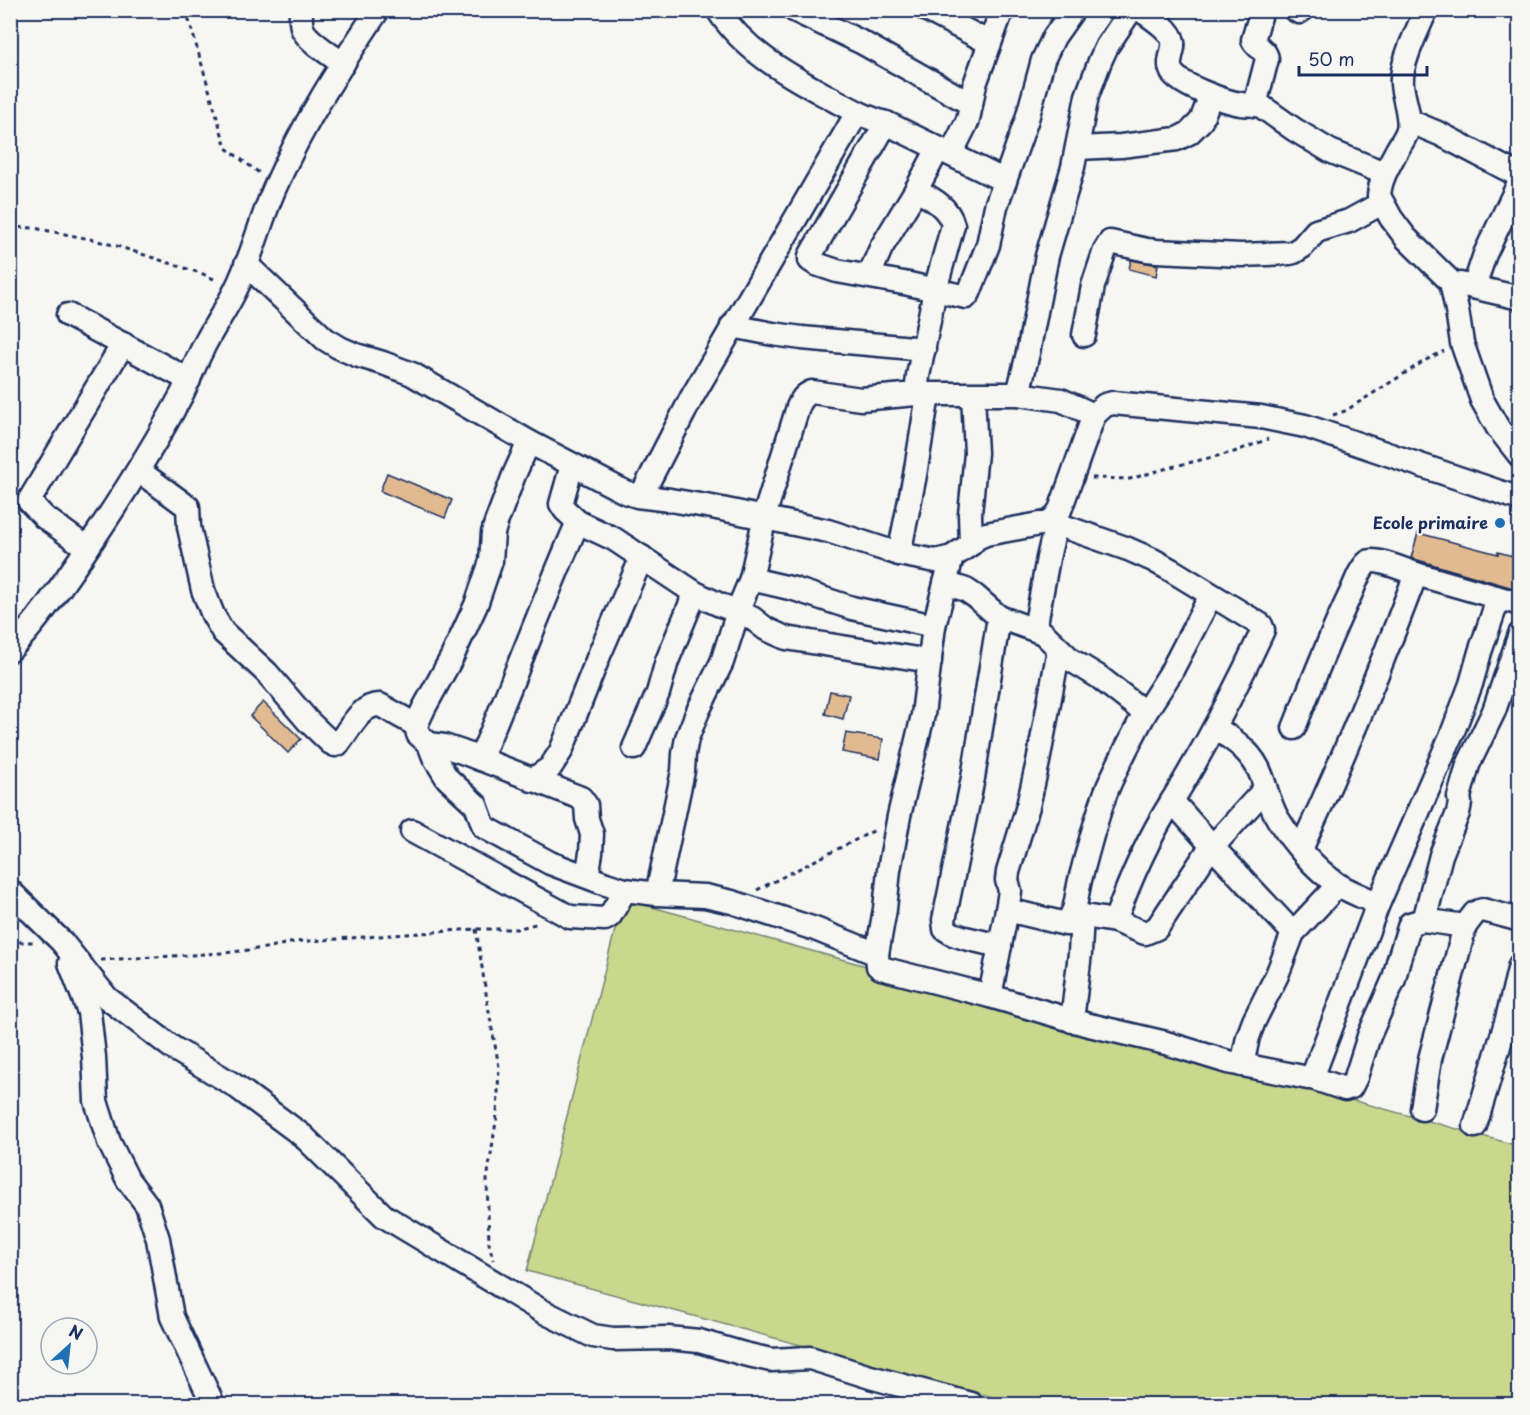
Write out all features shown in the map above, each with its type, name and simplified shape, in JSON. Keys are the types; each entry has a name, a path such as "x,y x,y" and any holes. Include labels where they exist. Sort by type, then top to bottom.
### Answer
{"street":[{"path":"301,10 302,28 305,33 343,64"},
{"path":"10,650 29,628 87,548 139,471 236,289 276,184 311,115 378,10"},
{"path":"718,10 739,37 755,52 806,84 857,113 886,123 1005,181"},
{"path":"794,10 861,42 971,104"},
{"path":"927,10 990,43"},
{"path":"869,276 881,248 916,190 965,126 975,84 1002,10"},
{"path":"886,123 810,257 813,263 826,268 965,298 988,245 996,206 1027,120 1043,60 1054,37 1073,10"},
{"path":"1018,394 1047,256 1073,167 1087,96 1107,46 1131,10"},
{"path":"1141,10 1167,30 1172,37 1174,44 1170,66 1173,74 1180,81 1210,95 1240,104 1261,106 1330,151 1384,173"},
{"path":"1255,105 1267,59 1265,52 1253,40 1262,10"},
{"path":"1295,10 1299,12 1302,10"},
{"path":"1426,10 1412,42 1403,74 1405,108 1409,121 1405,137 1384,173 1379,196 1391,218 1407,238 1451,282 1520,298"},
{"path":"1077,148 1120,146 1177,139 1190,133 1201,121 1210,95"},
{"path":"641,496 732,326 857,113"},
{"path":"1409,121 1440,134 1520,176"},
{"path":"1474,287 1485,254 1520,181"},
{"path":"899,554 915,476 922,394 918,376 935,290 953,225 944,208 916,190"},
{"path":"1084,335 1093,286 1110,242 1157,251 1241,255 1290,253 1302,247 1316,231 1353,219 1382,203"},
{"path":"246,264 325,339 356,355 412,374 529,442 618,489 641,496 828,531 899,554 936,561 952,557 986,534 1053,523 1142,554 1261,625 1263,630 1241,678 1215,728 1157,824 1136,867 1115,921"},
{"path":"1451,282 1462,343 1482,400 1498,428 1520,456"},
{"path":"68,315 189,380"},
{"path":"732,326 802,338 924,349"},
{"path":"87,548 44,517 28,501 123,344"},
{"path":"657,894 683,771 687,738 722,662 751,579 764,519 798,407 805,395 812,392 861,399 922,394 1018,394 1061,400 1094,415"},
{"path":"971,544 970,514 976,445 973,394"},
{"path":"1035,629 1053,523 1060,510 1094,415 1104,405 1113,403 1261,417 1305,426 1520,499"},
{"path":"529,442 496,523 491,561 476,605 452,657 424,708 423,734 447,778 476,805 484,827 541,859 625,890 705,896 732,902 815,929 877,954"},
{"path":"572,465 561,504 565,510 578,522 614,539 695,593 752,618 772,632 794,640 930,661"},
{"path":"139,471 188,507 189,526 203,590 222,632 267,673 308,721 331,743 338,744 367,708 380,705 444,746 581,798 585,802 592,834 587,876"},
{"path":"480,759 507,698 545,596 578,522"},
{"path":"532,780 550,768 561,751 642,557"},
{"path":"952,557 934,626 918,736 889,870 877,954 878,966 1072,1021 1228,1062 1312,1077 1346,1089 1351,1087 1356,1077 1369,1036 1394,979 1410,924 1423,920 1465,926"},
{"path":"1294,728 1329,641 1360,574 1370,561 1520,604"},
{"path":"1301,849 1325,798 1416,574"},
{"path":"751,579 794,589 852,608 934,626"},
{"path":"945,583 966,590 999,617 1035,629 1049,637 1074,662 1099,677 1144,713"},
{"path":"634,748 658,693 695,593"},
{"path":"1072,1021 1080,952 1077,914 1090,839 1118,763 1144,713 1170,674 1211,595"},
{"path":"1312,1077 1378,904 1468,694 1494,611 1496,597"},
{"path":"999,617 973,778 948,897 944,927 953,934 1000,946"},
{"path":"1423,920 1441,855 1458,813 1459,797 1468,765 1494,711 1520,634"},
{"path":"990,996 1010,891 1007,880 1008,872 1028,806 1059,649"},
{"path":"1215,728 1249,754 1258,766 1270,805 1278,819 1316,867 1338,885 1378,904"},
{"path":"1077,914 1115,921 1145,933 1157,928 1198,865 1265,789"},
{"path":"1172,801 1293,933"},
{"path":"412,831 570,916 606,919 625,890"},
{"path":"1242,1065 1254,1021 1293,933 1338,885"},
{"path":"10,891 62,942 107,998 172,1048 234,1084 303,1136 384,1216 542,1311 593,1336 613,1339 668,1338 699,1341 771,1360 810,1358 971,1404"},
{"path":"1007,910 1066,924 1077,914"},
{"path":"1422,1108 1430,1059 1465,926 1475,913 1483,910 1520,920"},
{"path":"62,942 89,1012 96,1101 109,1142 128,1180 147,1205 158,1239 172,1317 213,1404"},
{"path":"1475,1126 1518,975"}],"path":[{"path":"186,10 226,148 276,184"},
{"path":"10,227 34,228 117,246 203,274 236,289"},
{"path":"732,902 782,879 899,816"},
{"path":"99,960 224,953 295,942 476,929 516,929 538,923"},
{"path":"476,929 499,1067 498,1115 487,1180 489,1243 499,1285"},
{"path":"10,942 62,942"}],"green space":[{"path":"623,899 1519,1146 1519,1404 1018,1404 527,1271"}],"building":[{"path":"1131,260 1158,265 1156,276 1129,269"},
{"path":"387,473 452,500 445,518 380,491"},
{"path":"1418,533 1520,558 1520,590 1411,558"},
{"path":"830,691 849,695 843,719 825,714"},
{"path":"263,702 301,739 288,753 250,716"},
{"path":"846,733 883,739 880,759 842,752"}],"place":[{"name":"Ecole primaire","path":"1500,523"}]}
